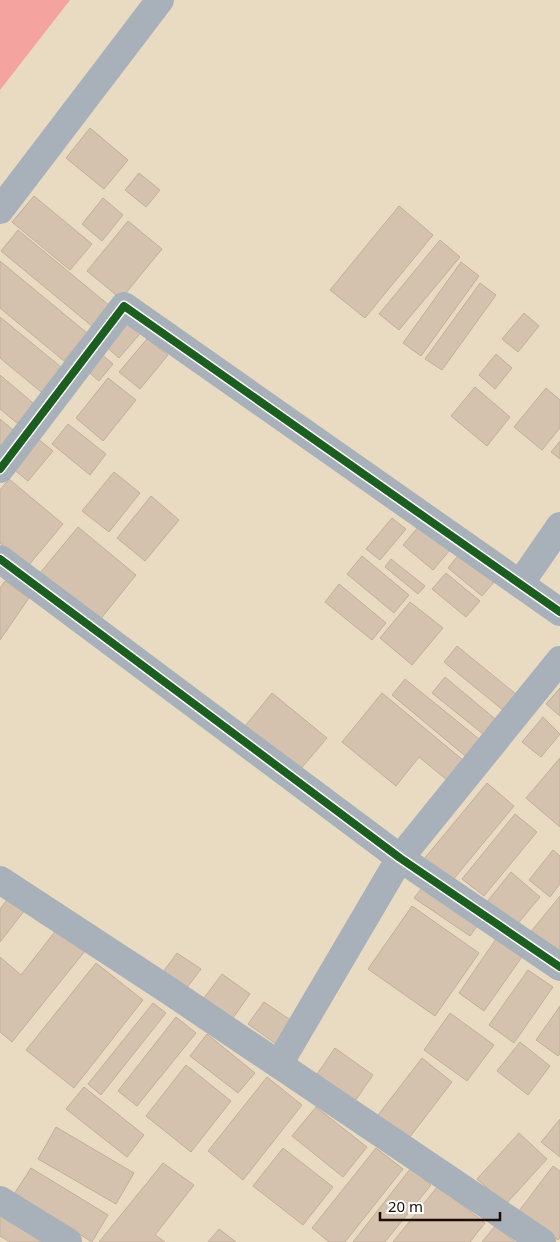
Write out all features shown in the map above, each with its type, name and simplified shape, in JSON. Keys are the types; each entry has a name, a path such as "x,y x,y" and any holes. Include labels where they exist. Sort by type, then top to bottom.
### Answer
{"street":[{"path":"0,210 160,0"},
{"path":"0,470 124,306 560,612"},
{"path":"520,584 560,526"},
{"path":"0,559 400,858 560,967"},
{"path":"279,1064 400,858 560,660"},
{"path":"0,880 279,1064 542,1242"},
{"path":"0,1200 68,1242"}],"shaded area":[{"path":"0,0 70,0 0,90"}],"building":[{"path":"90,128 128,160 104,189 66,158"},
{"path":"139,173 160,190 146,207 125,190"},
{"path":"34,196 92,244 70,270 12,222"},
{"path":"103,198 123,215 102,241 82,224"},
{"path":"399,206 433,235 365,318 330,290"},
{"path":"128,221 162,249 121,299 87,271"},
{"path":"18,230 110,306 93,327 1,251"},
{"path":"440,240 460,257 399,330 379,314"},
{"path":"0,261 87,333 64,361 0,308"},
{"path":"461,262 479,276 421,356 403,343"},
{"path":"480,283 496,295 442,370 425,359"},
{"path":"524,313 539,326 518,352 502,339"},
{"path":"128,316 144,329 119,358 104,345"},
{"path":"0,317 66,371 46,396 0,358"},
{"path":"147,339 168,355 140,389 119,372"},
{"path":"98,351 113,364 99,381 84,368"},
{"path":"496,354 512,368 495,389 479,375"},
{"path":"0,375 39,408 23,428 0,409"},
{"path":"108,378 136,400 103,441 76,418"},
{"path":"475,387 510,417 487,446 451,416"},
{"path":"546,388 560,400 560,428 542,450 514,427"},
{"path":"0,419 19,435 0,456"},
{"path":"68,424 106,454 90,475 52,444"},
{"path":"37,438 53,451 28,481 12,468"},
{"path":"560,441 560,459 551,452"},
{"path":"114,472 140,493 109,532 82,511"},
{"path":"9,479 63,524 28,566 0,543 0,490"},
{"path":"151,496 179,520 145,561 117,538"},
{"path":"392,518 406,529 380,560 366,549"},
{"path":"420,525 450,550 433,570 403,545"},
{"path":"78,527 136,575 99,621 40,573"},
{"path":"461,552 495,581 482,596 448,568"},
{"path":"362,556 409,595 394,613 347,574"},
{"path":"391,559 425,586 418,594 385,567"},
{"path":"446,573 480,601 466,617 432,589"},
{"path":"5,581 29,598 0,640 0,588"},
{"path":"339,584 386,623 372,640 325,602"},
{"path":"410,602 443,628 412,665 380,638"},
{"path":"457,646 522,699 509,715 444,662"},
{"path":"445,677 500,723 488,738 432,693"},
{"path":"405,679 484,743 470,760 392,695"},
{"path":"560,688 560,716 546,704"},
{"path":"272,693 327,738 299,771 245,726"},
{"path":"382,693 463,760 447,780 419,757 396,786 342,742"},
{"path":"543,717 560,734 541,757 522,742"},
{"path":"560,758 560,827 526,798"},
{"path":"487,783 514,806 452,881 424,859"},
{"path":"515,814 537,832 484,896 462,879"},
{"path":"553,850 560,856 560,884 550,897 529,880"},
{"path":"511,872 540,897 515,927 486,903"},
{"path":"425,884 480,922 470,936 414,898"},
{"path":"560,896 560,959 529,934"},
{"path":"9,897 25,910 0,942 0,909"},
{"path":"412,906 479,953 435,1016 368,969"},
{"path":"57,929 85,951 12,1042 0,1032 0,957 21,975"},
{"path":"498,936 524,954 484,1011 459,993"},
{"path":"177,953 201,969 186,989 163,972"},
{"path":"96,963 143,1000 74,1088 26,1050"},
{"path":"528,970 553,987 514,1043 489,1025"},
{"path":"222,974 250,994 233,1018 204,998"},
{"path":"264,1002 292,1021 276,1044 248,1024"},
{"path":"153,1003 166,1013 101,1095 88,1084"},
{"path":"560,1006 560,1053 558,1056 536,1040"},
{"path":"450,1013 494,1045 467,1081 424,1050"},
{"path":"176,1017 196,1033 137,1106 118,1091"},
{"path":"207,1034 255,1073 238,1093 190,1056"},
{"path":"520,1042 550,1066 528,1095 497,1071"},
{"path":"335,1048 373,1075 353,1104 315,1077"},
{"path":"422,1058 452,1082 406,1142 375,1119"},
{"path":"186,1065 231,1101 191,1152 146,1116"},
{"path":"267,1077 302,1105 243,1180 208,1151"},
{"path":"84,1087 144,1135 127,1157 66,1109"},
{"path":"316,1107 367,1147 343,1177 292,1136"},
{"path":"560,1119 560,1157 541,1142"},
{"path":"56,1127 134,1173 116,1204 38,1159"},
{"path":"519,1133 547,1159 506,1204 477,1179"},
{"path":"283,1148 333,1187 303,1225 253,1186"},
{"path":"376,1148 403,1169 345,1242 329,1242 312,1228"},
{"path":"163,1163 194,1185 155,1235 165,1242 99,1242"},
{"path":"553,1166 560,1171 560,1238 558,1240 519,1211"},
{"path":"31,1168 108,1215 92,1242 14,1194"},
{"path":"411,1168 431,1185 385,1242 353,1242"},
{"path":"438,1186 485,1223 470,1242 393,1242"},
{"path":"0,1210 56,1242 10,1242 0,1236"},
{"path":"495,1226 515,1242 482,1242"},
{"path":"219,1229 236,1242 208,1242"}],"cycle path":[{"path":"0,469 124,306 560,612"},
{"path":"0,559 400,858 560,967"}]}
